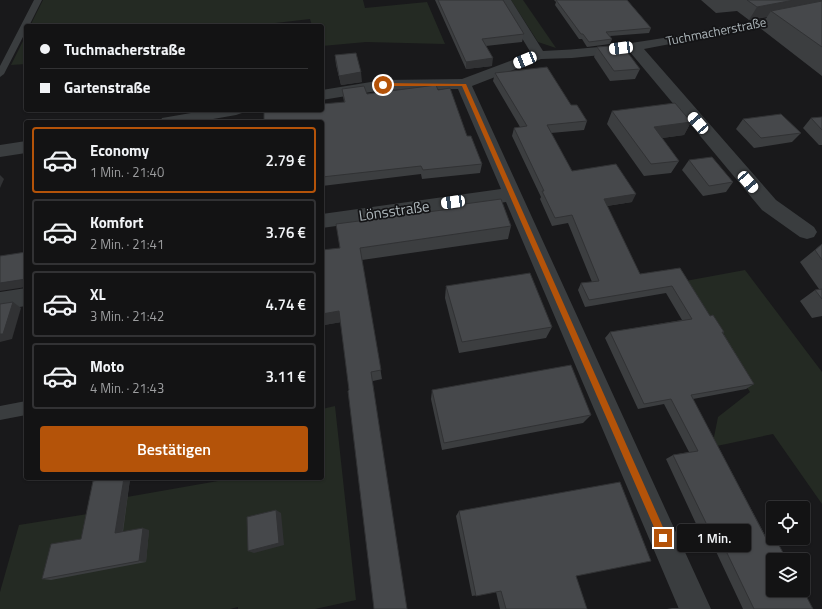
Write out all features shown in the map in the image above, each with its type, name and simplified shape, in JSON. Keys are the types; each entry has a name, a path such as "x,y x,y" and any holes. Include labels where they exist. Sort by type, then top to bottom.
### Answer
{"street":[{"path":"505,0 540,55"},
{"name":"Tuchmacherstraße","path":"324,95 383,85 464,84 540,55 572,54 634,47 822,11"},
{"path":"634,47 769,205 807,232"},
{"path":"464,84 695,609"},
{"path":"179,120 225,112"},
{"path":"0,151 24,147"},
{"name":"Lönsstraße","path":"324,221 513,194"},
{"path":"0,301 24,297"}],"lane":[{"path":"26,24 38,0"},
{"path":"0,74 24,27"},
{"path":"0,413 24,408"}],"shaded area":[{"path":"43,0 363,0 365,8 427,2 445,44 366,42 324,46 324,24 311,24 310,19 267,24 31,24"},
{"path":"511,0 523,0 556,48 538,42"},
{"path":"24,39 24,64 11,65"},
{"path":"745,270 822,372 822,504 773,434 712,447 718,417 750,392 680,282"},
{"path":"335,406 356,600 315,609 238,609 238,607 230,609 0,609 0,592 19,525 94,513 127,497 224,480 324,480 324,409"}],"building":[{"path":"438,0 503,0 524,34 482,39 493,58 466,62"},
{"path":"556,0 627,0 651,28 606,32 612,39 589,42 583,34 581,34"},
{"path":"747,0 794,0 757,7"},
{"path":"822,1 822,47 771,11"},
{"path":"622,45 640,69 614,71 597,47"},
{"path":"356,53 361,72 339,76 335,55"},
{"path":"547,67 571,105 577,105 587,121 547,125 572,171 616,164 636,194 604,199 640,274 680,268 710,316 713,315 724,332 722,332 754,384 691,395 766,538 766,545 779,545 783,553 766,553 766,597 807,597 813,609 754,609 713,524 707,525 673,455 698,451 671,399 644,404 610,332 692,319 672,286 589,300 581,283 599,281 572,215 555,218 514,128 527,126 495,73"},
{"path":"436,85 438,90 450,88 467,136 471,136 482,164 423,170 421,166 324,177 324,120 264,120 264,112 324,112 324,104 345,102 342,89 364,86 367,94"},
{"path":"675,103 691,122 654,127 679,161 651,164 612,111"},
{"path":"781,114 801,133 761,138 743,119"},
{"path":"822,117 822,130 811,118"},
{"path":"712,157 733,182 709,186 689,160"},
{"path":"501,199 511,226 360,248 381,370 371,372 407,609 374,609 339,311 324,314 324,250 340,248 336,224 458,208 457,205"},
{"path":"822,244 822,260 815,250"},
{"path":"24,252 24,279 0,283 0,256"},
{"path":"530,273 552,327 462,342 446,286"},
{"path":"822,289 822,299 815,290"},
{"path":"13,302 3,334 0,334 0,304"},
{"path":"571,365 591,415 444,443 432,390"},
{"path":"124,480 115,533 143,528 139,561 42,579 51,544 81,539 93,481"},
{"path":"620,482 651,561 576,576 587,609 506,609 501,591 476,596 459,511"},
{"path":"276,510 279,543 248,551 247,517"}],"route":[{"path":"383,85 464,84 520,208 663,538"}]}
